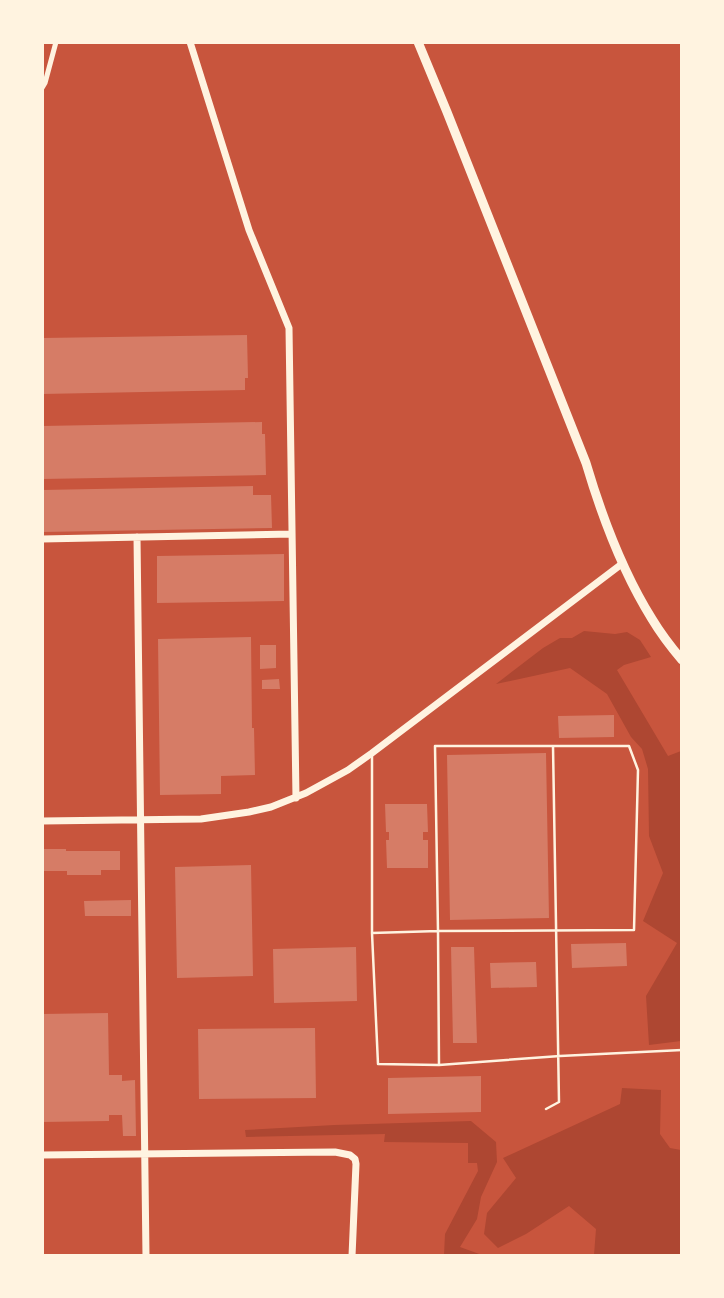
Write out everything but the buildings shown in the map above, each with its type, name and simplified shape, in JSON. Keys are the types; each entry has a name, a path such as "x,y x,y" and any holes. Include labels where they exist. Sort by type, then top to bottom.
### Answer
{"main road":[{"path":"418,42 442,97 583,454 600,509 623,563 652,619 682,660"}],"street":[{"path":"42,88 46,83 56,42"},
{"path":"190,42 249,230 289,328 296,798"},
{"path":"42,539 292,534"},
{"path":"137,537 146,1256"},
{"path":"42,821 201,819 235,815 271,807 296,798 334,778 372,753 623,563"},
{"path":"42,1155 336,1152 350,1154 355,1159 356,1164 352,1256"}],"lane":[{"path":"372,933 438,931 634,930 638,770 629,746 435,746 438,931 439,1065"},
{"path":"546,1110 559,1102 560,1056 553,746"},
{"path":"372,753 372,933 378,1064 439,1065 560,1056 682,1050"}],"shaded area":[{"path":"584,631 615,634 627,632 640,640 651,657 624,665 617,670 668,756 681,751 681,1041 649,1045 646,996 677,943 643,921 663,873 649,836 648,769 642,749 631,737 607,694 570,668 496,684 543,648 560,638 572,638"},
{"path":"622,1088 661,1090 660,1134 670,1148 681,1150 681,1255 594,1255 596,1229 569,1206 526,1234 498,1248 484,1234 487,1213 516,1178 503,1158 620,1104"},
{"path":"471,1121 496,1142 497,1162 481,1197 477,1219 460,1247 482,1255 444,1255 445,1234 478,1171 477,1163 468,1163 468,1143 384,1142 385,1134 246,1137 245,1130 334,1125"}]}
